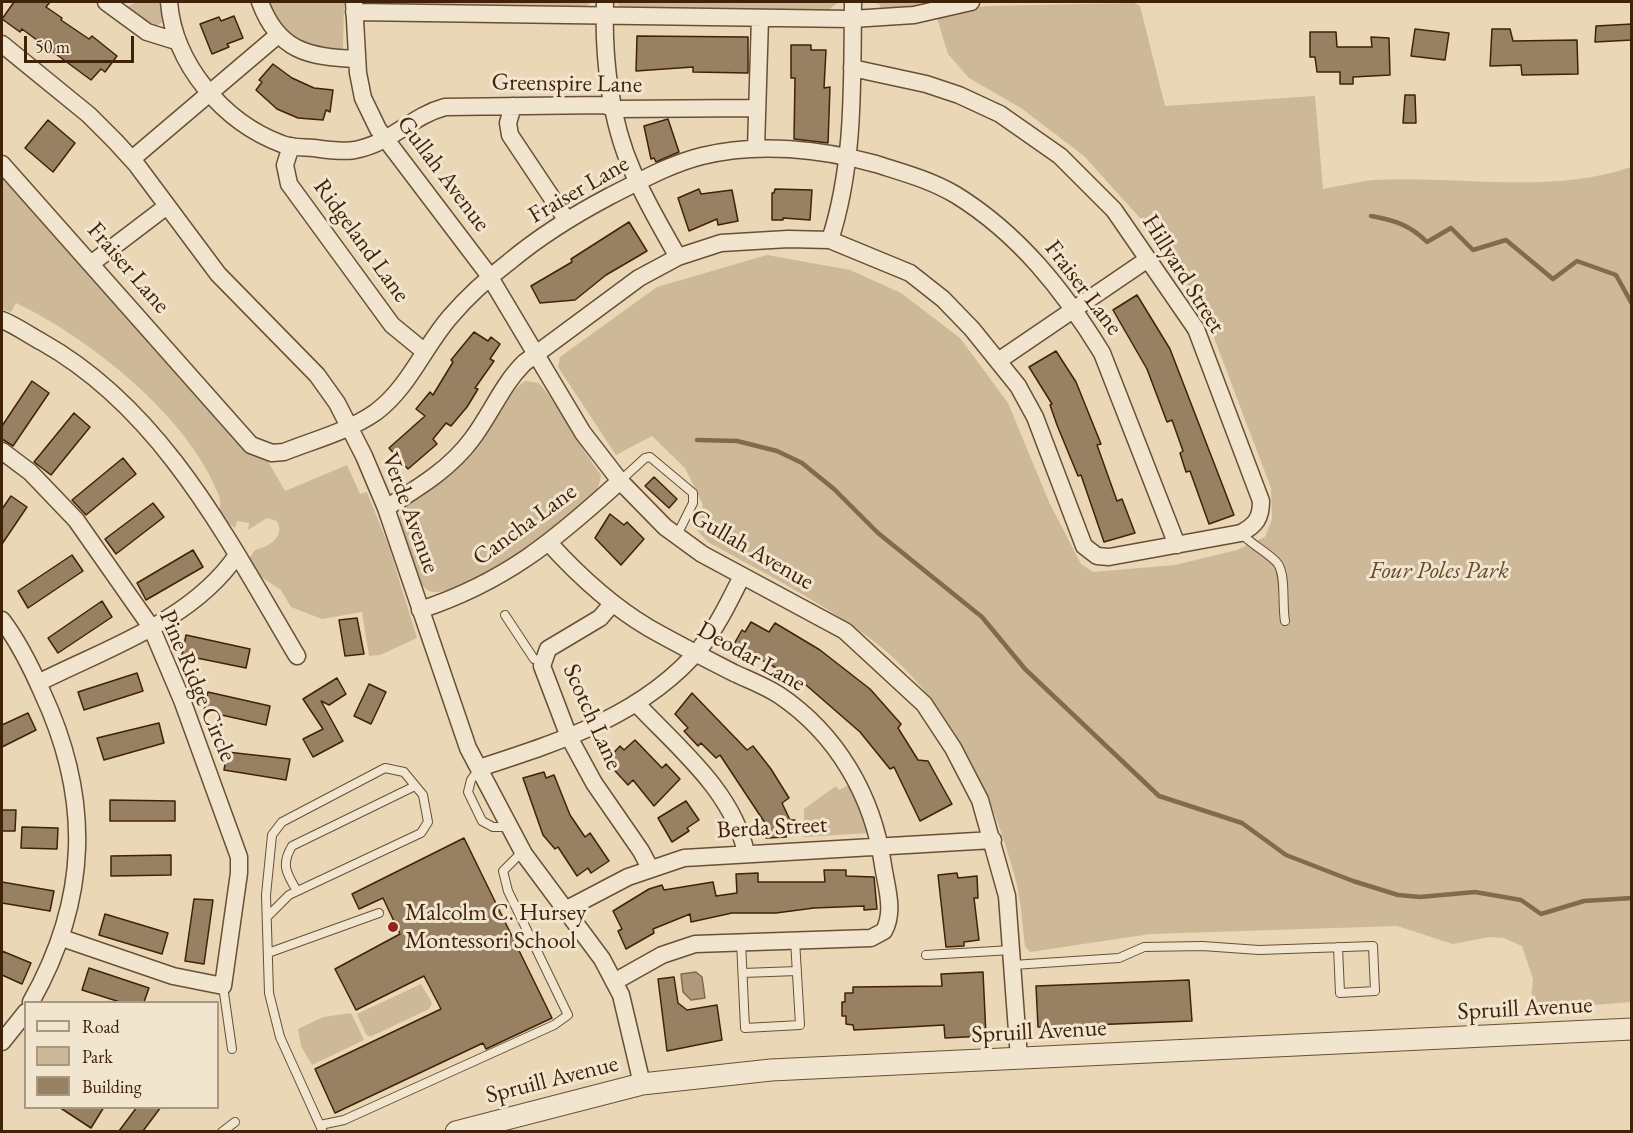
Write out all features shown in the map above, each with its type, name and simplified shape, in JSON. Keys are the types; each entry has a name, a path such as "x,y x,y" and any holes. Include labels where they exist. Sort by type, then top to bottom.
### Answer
{"street":[{"path":"106,2 147,32 176,41"},
{"name":"Greenspire Lane","path":"169,2 176,41 187,62 208,92 238,120 284,145 345,150 387,140 434,110 445,107 604,105 615,109 757,108"},
{"path":"260,2 268,24 301,50 324,58 357,59"},
{"path":"830,240 846,175 848,156 853,2"},
{"path":"354,7 604,9 760,18 852,19 914,15 971,2"},
{"name":"Gullah Avenue","path":"354,7 357,59 363,98 387,140 490,278 583,433 620,482 677,535 702,554 845,631 924,704 953,748 980,800 1008,896 1019,1058"},
{"path":"604,9 606,51 615,109 638,182 678,257"},
{"path":"756,148 760,18"},
{"path":"132,159 278,34"},
{"name":"Verde Avenue","path":"2,44 89,115 132,159 218,274 317,375 337,402 386,508 447,690 479,768 523,851 602,959 621,995 642,1084"},
{"name":"Hillyard Street","path":"852,68 878,72 959,94 1000,114 1060,156 1114,210 1196,329 1261,501 1259,519 1253,527 1241,533"},
{"path":"513,106 508,123 510,135 566,219"},
{"name":"Ridgeland Lane","path":"291,146 285,165 289,184 392,325 425,352"},
{"name":"Fraiser Lane","path":"2,164 251,445 272,453 284,452 349,427 387,402 404,384 450,317 490,278 566,219 671,166 703,156 756,148 848,156 922,178 956,195 1021,246 1044,270 1074,309 1102,352 1177,545"},
{"path":"92,263 167,206"},
{"path":"386,508 439,474 453,460 472,439 508,379 535,353 639,278 678,257 721,243 830,240 910,273 943,299 972,329 1018,386 1035,417 1084,546 1090,552 1109,557 1241,533"},
{"path":"998,361 1148,259"},
{"path":"2,320 85,369 133,412 178,465 237,555 297,656"},
{"name":"Pine Ridge Circle","path":"2,451 30,472 76,520 150,627 182,700 239,857 239,873 223,986"},
{"name":"Cancha Lane","path":"420,610 469,593 489,583 549,543 620,482"},
{"name":"Deodar Lane","path":"549,543 582,580 612,604 694,653 777,694 814,723 850,769 865,800 880,846 890,912 884,931 871,938 695,944 662,955 614,982"},
{"path":"38,683 150,627 202,595 215,585 237,555"},
{"path":"479,768 569,737 636,703 672,676 694,653 718,621 742,576"},
{"name":"Scotch Lane","path":"612,604 600,618 548,650 543,661 545,677 569,737 594,783 641,851 650,868"},
{"path":"2,620 38,683 57,724 69,761 78,821 74,890 62,938 31,1001"},
{"path":"636,703 710,781 735,818 746,853"},
{"name":"Berda Street","path":"565,910 650,868 684,858 993,840"},
{"path":"62,938 173,976 223,986"},
{"path":"2,1042 24,1014"},
{"name":"Spruill Avenue","path":"456,1131 642,1084 771,1070 1632,1029"}],"lane":[{"path":"620,482 645,458 650,457 693,493 693,503 677,535"},
{"path":"1241,533 1250,543 1278,563 1283,581 1281,600 1285,621"},
{"path":"505,615 534,659 543,661"},
{"path":"267,917 289,895 421,833 428,822 423,795 404,772 385,768 282,822 272,835 267,917 268,993 280,1037 322,1128 402,1095 554,1025 568,1015 508,891 503,871 523,851"},
{"path":"297,891 285,870 288,853 292,846 415,786"},
{"path":"271,849 288,853"},
{"path":"268,953 379,913"},
{"path":"741,941 745,1028 800,1025 795,940"},
{"path":"926,955 1119,958 1144,947 1202,946 1259,950 1338,947 1373,946 1375,991 1340,993 1338,947"},
{"path":"743,973 797,971"},
{"path":"223,986 232,1049"},
{"path":"222,1131 235,1122"}],"green space":[{"path":"137,2 163,2 164,21 158,25 150,25 127,7"},
{"path":"268,2 344,2 343,49 320,51 288,37 276,22"},
{"path":"376,2 592,2 583,8 378,6"},
{"path":"617,2 839,2 828,10 629,9 619,6"},
{"path":"874,2 952,2 881,10 880,5"},
{"name":"Four Poles Park","path":"1134,3 1140,6 1165,106 1315,96 1323,189 1373,180 1536,182 1568,180 1631,167 1631,1002 1558,1008 1531,1002 1533,979 1522,946 1504,938 1489,937 1453,944 1397,926 1150,934 1030,952 1025,946 1016,883 993,809 963,747 924,690 901,665 856,628 794,589 708,542 694,527 703,505 685,468 652,436 616,455 558,367 560,357 657,287 767,255 850,270 901,293 960,338 1008,403 1049,502 1081,564 1093,572 1175,565 1237,550 1265,537 1272,519 1271,488 1210,327 1180,277 1140,218 1084,156 1021,108 969,78 948,54 937,18 985,6"},
{"path":"2,169 266,458 285,491 347,465 360,494 367,492 389,547 417,638 380,655 369,656 362,612 322,619 291,607 281,590 258,575 249,559 255,550 270,544 277,536 279,527 277,521 267,518 248,530 249,523 237,521 235,528 221,519 220,499 205,467 162,410 134,383 75,337 45,318 16,303 11,312 2,309"},
{"path":"525,381 539,383 556,405 601,475 600,482 595,492 583,504 520,552 452,589 429,591 421,584 398,524 402,509 442,479 470,453 511,394"},
{"path":"851,784 869,833 804,837 804,809 836,786 839,790"},
{"path":"421,984 432,1003 429,1009 370,1037 366,1034 357,1014"},
{"path":"351,1013 364,1040 312,1065 301,1046 298,1029 323,1017"}],"shaded area":[{"path":"696,972 702,977 705,998 691,1000 683,992 681,974"}],"building":[{"path":"14,2 50,2 46,7 62,18 61,20 89,39 92,36 117,56 105,72 101,69 91,80 22,29 20,32 2,19"},
{"path":"234,16 243,38 227,44 229,47 212,54 200,24 219,17 221,21"},
{"path":"1632,24 1632,40 1595,42 1596,26"},
{"path":"1415,29 1449,33 1445,60 1411,56"},
{"path":"1492,29 1510,29 1513,41 1577,40 1578,74 1522,75 1521,65 1490,66"},
{"path":"1310,32 1336,32 1337,47 1372,47 1371,37 1389,38 1390,75 1353,77 1353,84 1340,84 1340,72 1317,72 1315,57 1310,57"},
{"path":"637,36 748,37 748,73 693,72 693,67 636,71"},
{"path":"791,45 811,45 811,50 826,50 824,88 830,87 828,143 794,139 795,78 791,78"},
{"path":"273,64 292,78 314,88 333,90 330,112 326,110 323,120 298,118 277,109 256,90 262,82 259,80"},
{"path":"1405,95 1415,95 1416,123 1403,123"},
{"path":"668,119 679,152 656,162 654,158 651,159 644,126"},
{"path":"48,120 75,143 53,172 25,148"},
{"path":"699,189 701,194 732,190 738,221 718,225 717,219 689,231 678,198"},
{"path":"775,189 812,190 810,220 783,218 783,220 772,220 772,193"},
{"path":"629,222 647,251 606,275 575,300 540,303 531,286 572,262 571,259"},
{"path":"1137,295 1170,349 1234,515 1209,524 1190,471 1186,472 1180,453 1183,451 1172,420 1167,422 1147,369 1113,310"},
{"path":"474,332 488,341 491,337 500,344 490,359 494,361 475,388 478,389 467,407 451,426 446,423 433,439 437,444 408,469 389,448 425,416 416,409 430,392 433,395 453,362 451,360"},
{"path":"1056,351 1076,382 1101,444 1097,445 1117,501 1122,499 1135,533 1104,542 1081,475 1078,476 1057,425 1050,405 1052,404 1029,367"},
{"path":"32,381 49,393 13,446 2,439 2,426"},
{"path":"74,413 90,427 51,475 34,462"},
{"path":"123,458 136,474 86,515 72,500"},
{"path":"654,477 677,499 669,508 645,486"},
{"path":"11,496 27,507 2,544 2,509"},
{"path":"153,503 164,517 116,554 105,539"},
{"path":"610,514 624,525 627,522 644,539 621,565 595,538"},
{"path":"193,550 203,567 146,600 137,583"},
{"path":"72,555 83,571 28,608 18,591"},
{"path":"102,601 112,617 58,653 48,638"},
{"path":"357,618 364,654 345,656 339,620"},
{"path":"751,622 769,632 775,623 820,650 870,689 901,724 898,728 918,760 928,761 952,804 920,821 894,767 890,769 860,732 806,685 734,644 742,630 745,632"},
{"path":"186,635 250,649 246,668 182,655"},
{"path":"137,673 143,691 84,710 78,692"},
{"path":"337,678 346,694 329,705 321,701 343,741 313,757 303,739 323,729 303,699"},
{"path":"369,684 386,692 371,724 354,716"},
{"path":"208,692 270,706 266,725 204,711"},
{"path":"692,693 747,750 753,746 771,769 789,798 782,803 790,820 795,820 796,832 787,832 786,837 766,838 765,823 720,755 716,758 701,743 698,746 684,731 688,728 675,714"},
{"path":"28,713 36,730 2,747 2,725"},
{"path":"159,723 164,743 104,760 97,738"},
{"path":"635,740 662,768 666,764 680,779 654,806 633,780 628,785 606,761 620,746 624,750"},
{"path":"227,752 290,759 286,780 224,770"},
{"path":"544,772 546,778 554,775 570,815 585,837 590,833 609,861 591,873 588,868 577,876 558,847 555,849 543,835 523,778"},
{"path":"110,800 175,801 175,821 110,821"},
{"path":"686,801 699,820 687,828 689,831 672,842 658,818"},
{"path":"2,810 16,810 15,831 2,831"},
{"path":"22,827 58,828 57,849 21,848"},
{"path":"464,838 552,1018 486,1049 483,1043 335,1113 315,1069 441,1009 424,976 356,1010 335,969 400,934 383,898 359,909 352,894"},
{"path":"171,855 171,875 111,876 111,856"},
{"path":"824,870 846,870 846,876 874,877 877,909 864,910 864,906 814,908 776,913 732,913 691,922 690,914 653,929 654,933 626,949 618,931 622,929 613,911 649,889 662,885 664,890 713,882 716,896 737,893 736,874 758,873 758,882 825,882"},
{"path":"957,873 958,878 977,876 978,898 974,898 979,940 964,942 964,946 946,947 938,875"},
{"path":"2,882 54,891 50,911 2,903"},
{"path":"194,899 213,900 204,964 185,961"},
{"path":"105,914 168,933 162,954 99,935"},
{"path":"2,951 31,963 22,984 2,975"},
{"path":"89,968 149,988 144,1001 117,1001 82,990"},
{"path":"983,972 986,1036 945,1038 944,1025 854,1030 853,1025 846,1024 846,1016 842,1016 842,1002 845,1002 845,993 853,993 853,987 942,986 941,974"},
{"path":"674,977 678,1003 687,1010 717,1005 722,1040 667,1051 658,979"},
{"path":"1189,980 1192,1021 1038,1027 1036,986"},
{"path":"62,1109 103,1109 91,1128"},
{"path":"136,1109 160,1109 143,1131 119,1131"}],"waterway":[{"path":"1371,216 1401,224 1427,242 1451,228 1473,250 1506,240 1553,279 1577,261 1616,275 1632,304"},
{"path":"697,440 737,441 777,451 802,463 834,489 878,533 982,617 1025,669 1159,796 1242,823 1286,855 1353,881 1398,895 1420,897 1475,892 1521,900 1541,914 1584,901 1632,898"}],"place":[{"name":"Malcolm C. Hursey Montessori School","path":"393,927"}]}
